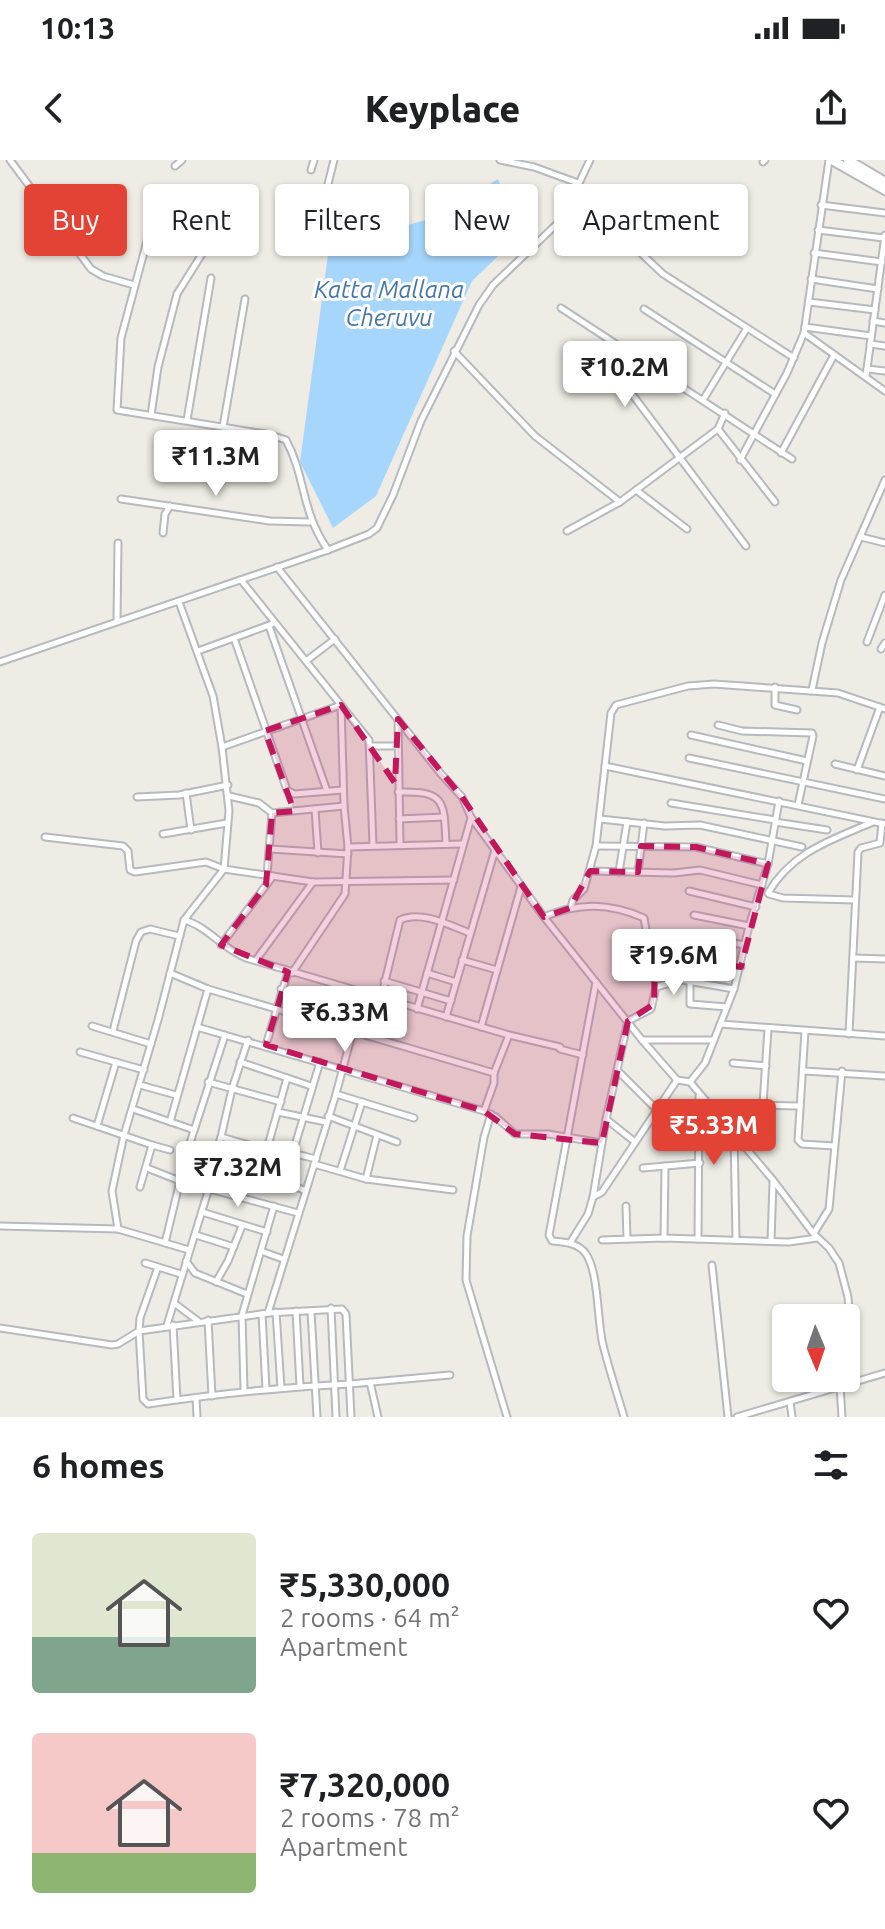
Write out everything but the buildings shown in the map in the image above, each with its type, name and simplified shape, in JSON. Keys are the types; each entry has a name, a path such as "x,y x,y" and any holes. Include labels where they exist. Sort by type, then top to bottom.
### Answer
{"main road":[{"path":"830,160 885,190"},
{"path":"848,160 885,182"}],"street":[{"path":"10,160 91,269 134,285"},
{"path":"175,166 182,160"},
{"path":"311,170 314,160"},
{"path":"328,184 334,160"},
{"path":"504,160 578,183 590,160"},
{"path":"534,167 537,160"},
{"path":"740,460 794,358 804,330 830,160"},
{"path":"821,205 885,213"},
{"path":"0,662 369,534 381,521 408,451 454,351 486,294 554,227"},
{"path":"817,230 885,236 883,274 866,376"},
{"path":"814,253 882,262"},
{"path":"143,254 121,338 117,410 286,440 310,522 328,550"},
{"path":"151,415 158,367 177,294 201,256"},
{"path":"644,256 663,274 794,358"},
{"path":"187,420 211,278"},
{"path":"811,279 885,296"},
{"path":"223,427 245,299"},
{"path":"808,302 875,310"},
{"path":"561,308 792,459"},
{"path":"644,309 775,394"},
{"path":"873,321 885,323"},
{"path":"703,400 747,328"},
{"path":"804,330 871,336"},
{"path":"804,330 885,391"},
{"path":"870,344 885,346"},
{"path":"454,351 535,436 620,502"},
{"path":"781,453 834,355"},
{"path":"867,369 885,371"},
{"path":"661,374 632,388 631,392 746,546"},
{"path":"567,531 620,502 718,429 725,413"},
{"path":"718,429 775,502"},
{"path":"811,690 841,580 885,480"},
{"path":"636,490 687,529"},
{"path":"121,499 270,521 310,522"},
{"path":"163,533 165,514 170,506"},
{"path":"861,537 885,543"},
{"path":"117,621 118,543"},
{"path":"277,567 462,797 471,817 521,886 642,1040 677,1080 690,1082 834,1255 847,1289 848,1304"},
{"path":"241,580 272,624 366,734 371,746 373,845"},
{"path":"867,642 885,595"},
{"path":"118,1229 112,1191 124,1135 179,936 184,920 224,869 229,796 222,747 213,696 179,602"},
{"path":"198,651 272,624"},
{"path":"272,624 327,791"},
{"path":"234,638 287,790 294,794 343,790"},
{"path":"306,661 335,639"},
{"path":"881,649 885,643"},
{"path":"571,908 573,900 584,889 596,846 611,713 616,705 699,684 775,687 850,696 883,708 857,770"},
{"path":"775,687 775,705 797,710"},
{"path":"222,747 341,705"},
{"path":"266,1045 281,989 344,898 348,847 341,705"},
{"path":"398,719 396,746 400,844"},
{"path":"718,725 742,731 812,733 798,805"},
{"path":"691,735 807,761"},
{"path":"371,746 396,746"},
{"path":"689,758 885,799"},
{"path":"835,764 885,776"},
{"path":"605,766 884,823 880,843 858,850 849,1034"},
{"path":"137,797 186,793 228,785"},
{"path":"398,792 425,791 432,794 441,804 446,844"},
{"path":"186,793 191,830"},
{"path":"229,796 259,803 272,813 344,806"},
{"path":"690,1082 705,1063 741,967 749,926 764,890 779,801"},
{"path":"671,803 827,830"},
{"path":"315,809 318,853"},
{"path":"221,945 270,875 272,813"},
{"path":"399,819 444,817"},
{"path":"417,1009 471,817"},
{"path":"600,819 700,825 802,847"},
{"path":"619,872 627,822"},
{"path":"764,890 802,855 874,822"},
{"path":"163,834 227,823"},
{"path":"638,872 644,823"},
{"path":"45,837 123,846 128,851 129,868 133,872 206,862 224,869 313,882 454,880"},
{"path":"348,847 462,844"},
{"path":"596,846 696,847 768,864"},
{"path":"270,849 348,854"},
{"path":"446,1017 495,849"},
{"path":"590,871 674,873 700,870 783,898 855,900"},
{"path":"256,960 313,882"},
{"path":"481,1027 521,886"},
{"path":"689,891 756,907"},
{"path":"544,917 571,908 616,907 644,918 655,970 656,987 651,1009 628,1021 606,1119 593,1197 588,1214 570,1243"},
{"path":"694,915 749,926"},
{"path":"381,998 400,920 412,916 470,933"},
{"path":"184,920 238,955 290,973 583,1055"},
{"path":"113,1031 141,932 150,929 179,936"},
{"path":"666,935 745,945"},
{"path":"853,958 885,959"},
{"path":"462,960 497,970"},
{"path":"655,970 689,960 741,967"},
{"path":"170,973 208,989 494,1073"},
{"path":"427,973 456,982"},
{"path":"656,987 682,980 734,989"},
{"path":"384,981 451,1001"},
{"path":"596,981 549,1235 552,1241 570,1243 588,1257 603,1343 624,1417"},
{"path":"690,981 690,1004 727,1007"},
{"path":"170,1122 208,989"},
{"path":"281,989 358,1012"},
{"path":"266,1389 265,1313 336,1094 363,993"},
{"path":"720,1024 885,1036"},
{"path":"92,1026 151,1044"},
{"path":"197,1027 484,1111 515,1134 568,1137 602,1143"},
{"path":"763,1104 768,1029"},
{"path":"805,1031 799,1143 834,1146"},
{"path":"165,1243 189,1146 225,1035"},
{"path":"484,1111 509,1035"},
{"path":"248,1040 213,1162 306,1191"},
{"path":"642,1040 712,1040"},
{"path":"80,1052 144,1070"},
{"path":"97,1126 116,1062"},
{"path":"240,1062 311,1086"},
{"path":"284,1182 320,1062"},
{"path":"733,1063 766,1066"},
{"path":"617,1070 657,1110"},
{"path":"804,1071 885,1076"},
{"path":"602,1240 664,1238 789,1242 816,1235 829,1209 842,1071"},
{"path":"267,1149 287,1078"},
{"path":"593,1197 602,1192 677,1080"},
{"path":"208,1082 281,1102"},
{"path":"140,1085 176,1095"},
{"path":"336,1094 414,1118"},
{"path":"698,1239 699,1095"},
{"path":"340,1171 362,1102"},
{"path":"721,1122 741,1106 800,1106"},
{"path":"133,1109 194,1130"},
{"path":"278,1112 353,1125 397,1142"},
{"path":"491,1114 484,1137 467,1236 466,1280 507,1417"},
{"path":"73,1118 170,1150"},
{"path":"606,1119 635,1142"},
{"path":"734,1132 736,1240"},
{"path":"366,1179 377,1135"},
{"path":"221,1137 292,1155 366,1179 453,1190"},
{"path":"140,1187 152,1145"},
{"path":"189,1146 216,1153"},
{"path":"643,1168 700,1163"},
{"path":"664,1238 665,1166"},
{"path":"147,1168 182,1181 298,1213"},
{"path":"231,1194 242,1170"},
{"path":"771,1241 773,1180"},
{"path":"177,1400 170,1325 181,1274 209,1188"},
{"path":"244,1390 242,1315 274,1206"},
{"path":"626,1206 627,1239"},
{"path":"202,1212 267,1232"},
{"path":"0,1226 118,1229 189,1250"},
{"path":"216,1282 242,1226"},
{"path":"196,1235 234,1247"},
{"path":"261,1251 283,1259"},
{"path":"185,1260 195,1273 247,1294"},
{"path":"145,1263 181,1274"},
{"path":"712,1265 728,1417"},
{"path":"158,1267 140,1318 144,1403 244,1390 450,1375"},
{"path":"174,1303 199,1321"},
{"path":"331,1308 336,1417"},
{"path":"0,1328 112,1345 139,1331 170,1325 242,1315 342,1309 346,1314 351,1417"},
{"path":"296,1311 300,1386"},
{"path":"311,1311 317,1417"},
{"path":"276,1312 281,1388"},
{"path":"208,1320 212,1396"},
{"path":"860,1380 885,1373"},
{"path":"370,1382 378,1417"},
{"path":"737,1417 821,1392"},
{"path":"840,1392 842,1417"},
{"path":"196,1398 197,1417"},
{"path":"790,1402 792,1417"}],"highlighted area":[{"path":"341,705 395,783 398,719 462,797 544,917 570,908 590,871 638,872 641,846 696,847 768,864 741,967 689,960 655,970 654,1004 628,1021 602,1143 515,1134 484,1111 266,1045 288,972 221,945 266,885 272,813 294,811 265,731"}],"water":[{"name":"Katta Mallana Cheruvu","path":"425,220 425,256 498,256 472,281 376,496 333,528 300,462 328,256 409,256 409,225"}]}
